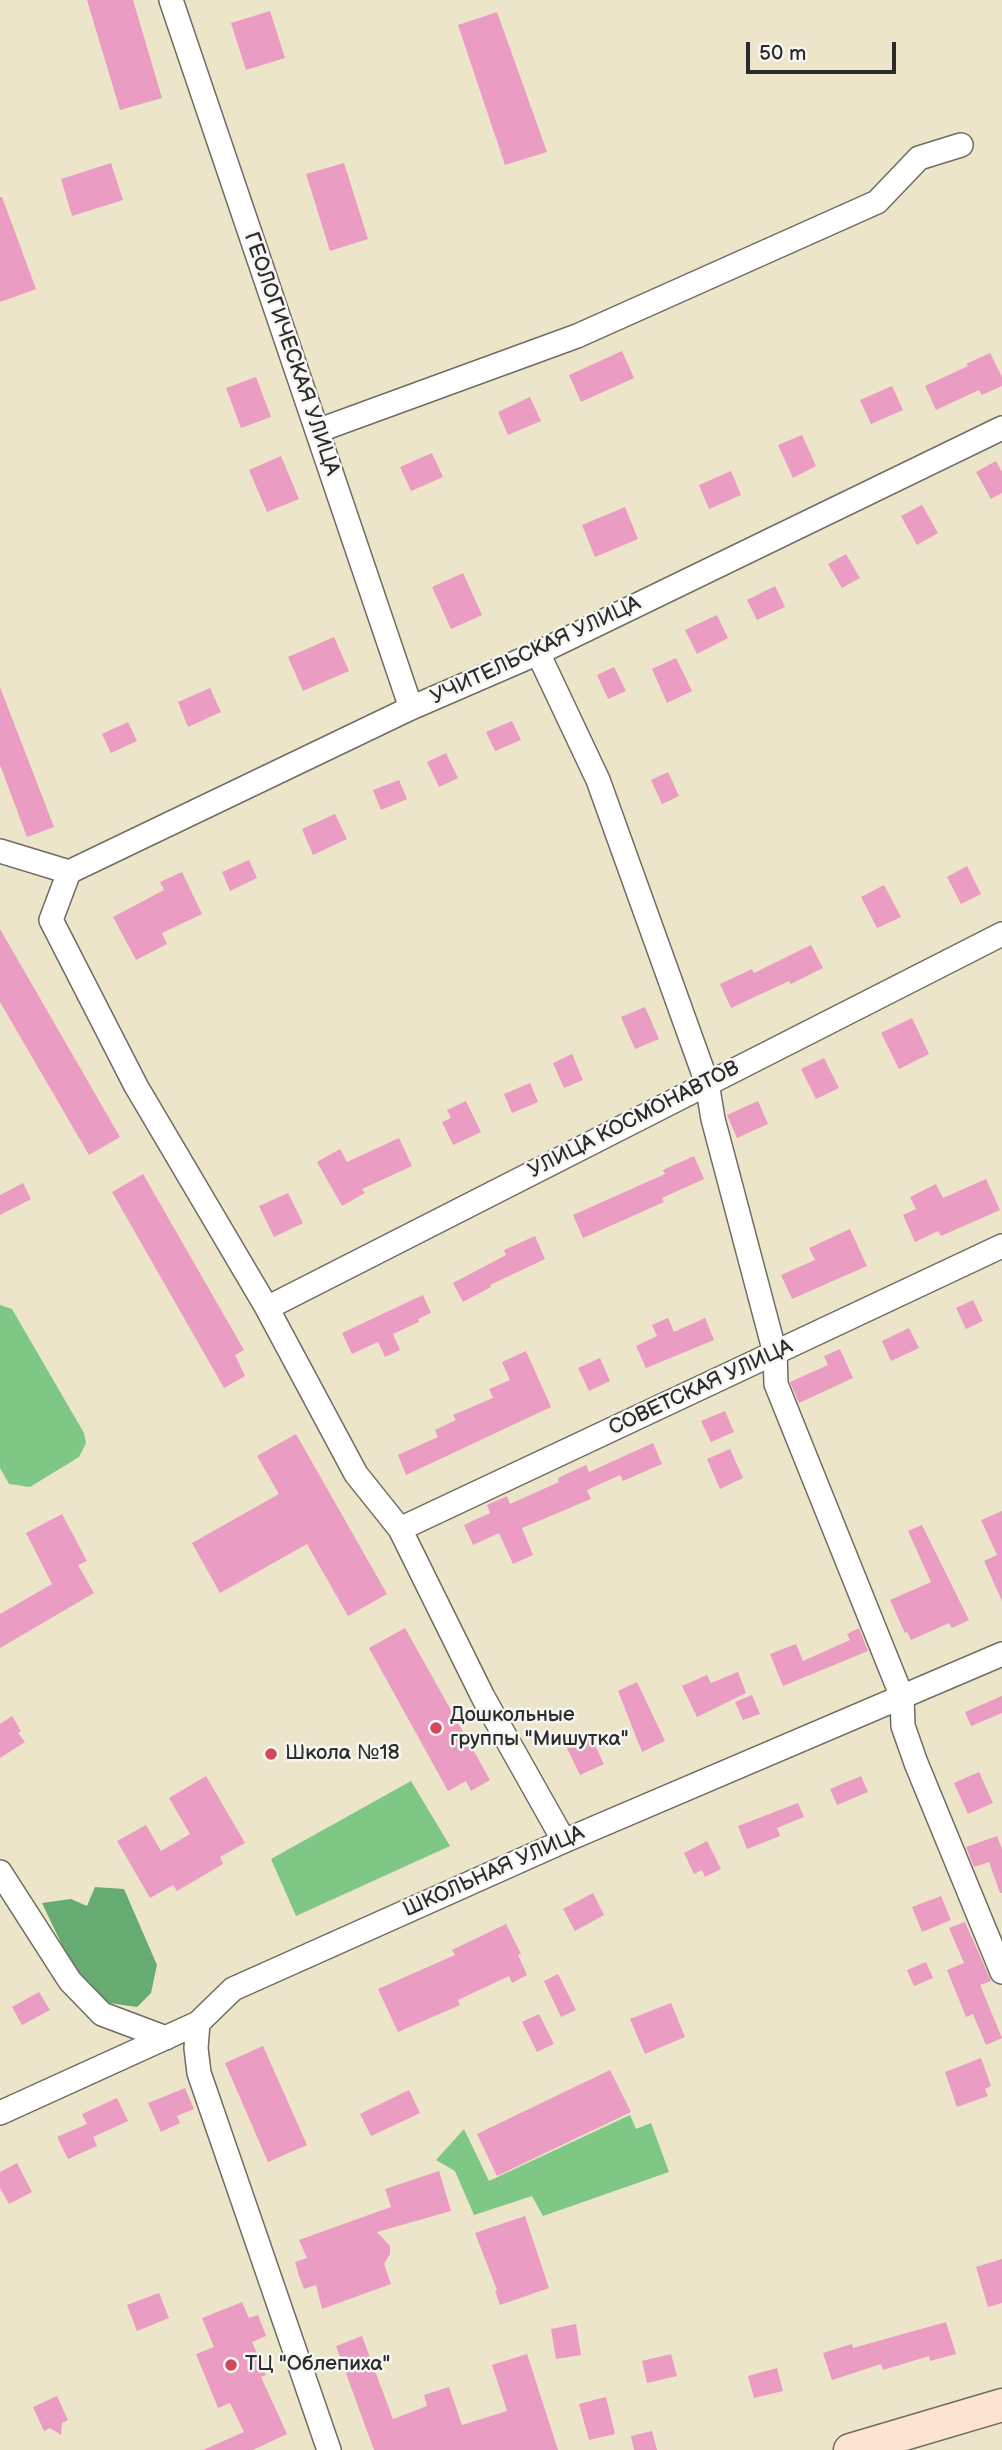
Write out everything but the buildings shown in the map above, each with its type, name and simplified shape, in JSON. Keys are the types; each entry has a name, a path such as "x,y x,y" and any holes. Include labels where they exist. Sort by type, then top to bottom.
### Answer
{"main road":[{"path":"850,2450 1002,2405"}],"street":[{"name":"ГЕОЛОГИЧЕСКАЯ УЛИЦА","path":"171,0 411,708"},
{"path":"317,431 590,331 877,202 919,158 961,145"},
{"name":"УЧИТЕЛЬСКАЯ УЛИЦА","path":"69,873 411,708 538,653 1002,428"},
{"path":"538,653 598,780 707,1083 713,1119 775,1353 776,1384 902,1697 903,1726 916,1763 1002,1972"},
{"path":"0,851 69,873 51,920 136,1086 267,1308 356,1474 400,1529 483,1697 564,1841"},
{"name":"УЛИЦА КОСМОНАВТОВ","path":"267,1308 1002,934"},
{"name":"СОВЕТСКАЯ УЛИЦА","path":"400,1529 1002,1246"},
{"name":"ШКОЛЬНАЯ УЛИЦА","path":"0,2113 198,2023 233,1989 564,1841 1002,1654"},
{"path":"0,1872 69,1981 102,2014 166,2038"},
{"path":"198,2023 196,2048 199,2073 329,2450"}],"green space":[{"path":"0,1305 12,1309 84,1433 86,1443 79,1457 30,1487 9,1484 0,1468"},
{"path":"411,1781 450,1846 296,1916 271,1859"},
{"path":"95,1887 124,1889 157,1965 151,1993 137,2007 109,2003 85,1982 71,1964 42,1903 71,1899 87,1906"},
{"path":"630,2115 636,2129 651,2123 669,2172 543,2216 532,2196 474,2215 455,2171 436,2160 464,2129 489,2181"}],"place":[{"name":"Дошкольные группы \"Мишутка\"","path":"436,1728"},
{"name":"Школа №18","path":"271,1754"},
{"name":"ТЦ \"Облепиха\"","path":"231,2365"}]}
